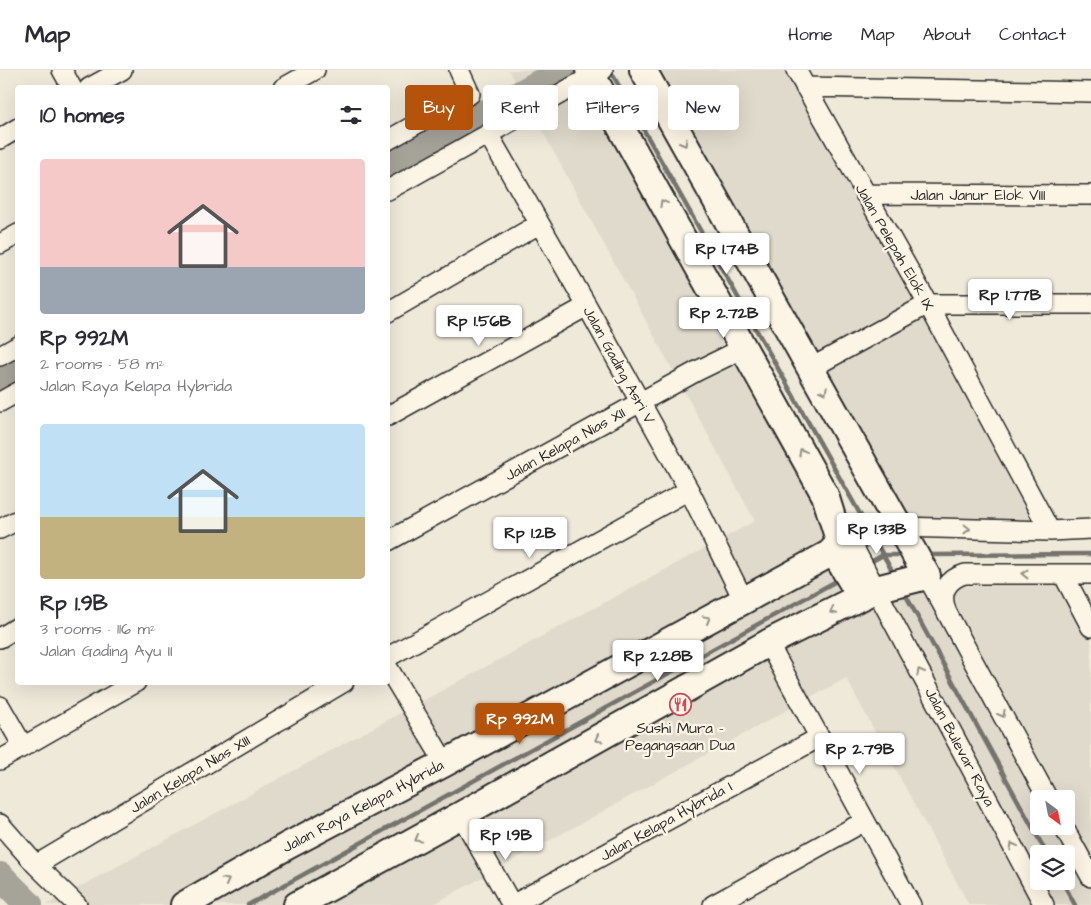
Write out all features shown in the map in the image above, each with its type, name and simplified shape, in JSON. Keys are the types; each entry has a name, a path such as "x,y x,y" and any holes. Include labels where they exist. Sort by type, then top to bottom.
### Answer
{"main road":[{"path":"643,70 811,368 923,574"},
{"path":"595,72 825,494 839,540 858,568"},
{"name":"Jalan Raya Kelapa Hybrida","path":"297,905 461,816 768,643 858,568"},
{"name":"Jalan Raya Kelapa Hybrida","path":"184,905 288,846 445,763 743,600 858,568 923,574"}],"street":[{"path":"62,70 70,85"},
{"path":"94,85 122,70"},
{"path":"288,85 315,70"},
{"path":"390,139 470,94 459,70"},
{"name":"Jalan Pelepah Elok IX","path":"796,70 928,304 1050,531"},
{"path":"390,189 595,72"},
{"path":"805,87 837,79 1091,92"},
{"path":"0,139 15,130"},
{"name":"Jalan Gading Asri V","path":"488,134 587,306 689,490 743,600"},
{"name":"Jalan Janur Elok VIII","path":"865,194 1091,195"},
{"path":"390,311 539,224"},
{"path":"0,244 15,236"},
{"path":"811,368 928,304 1091,304"},
{"path":"390,415 587,306"},
{"path":"0,356 15,348"},
{"name":"Jalan Kelapa Nias XII","path":"390,540 718,360 744,348"},
{"path":"0,402 15,394"},
{"path":"390,656 689,490"},
{"path":"0,529 15,522"},
{"name":"Jalan Raya Kelapa Hybrida","path":"858,568 899,531 1050,531 1091,529"},
{"name":"Jalan Bulevar Raya","path":"858,568 1044,905"},
{"path":"923,574 1043,790"},
{"path":"950,620 944,606 946,585 956,577 965,574 1091,574"},
{"path":"1063,574 1091,627"},
{"path":"0,638 15,629"},
{"path":"768,643 865,821 906,903"},
{"path":"390,671 445,763"},
{"path":"0,760 131,685"},
{"name":"Jalan Kelapa Nias XIII","path":"36,864 339,685"},
{"path":"0,706 23,746"},
{"name":"Jalan Kelapa Hybrida I","path":"512,905 820,737"},
{"path":"461,816 512,905"},
{"path":"713,905 865,821"},
{"path":"0,824 76,905"},
{"path":"1068,835 1091,877"}],"shaded area":[{"path":"509,70 584,70 592,85 568,85 568,130 617,130 873,592 1062,581 1091,633 1091,905 969,905 846,678 432,905 46,905 755,521 542,130 558,130 558,85 517,85"},
{"path":"652,70 791,70 1042,521 903,526 685,130 739,130 739,85 668,85 668,99"}],"waterway":[{"path":"390,166 564,70"},
{"path":"610,70 869,530"},
{"path":"0,381 15,374"},
{"path":"873,537 895,576"},
{"path":"924,555 1091,554"},
{"path":"867,564 883,555 904,555"},
{"path":"248,905 840,579"},
{"path":"904,592 1042,845"},
{"path":"0,876 29,905"},
{"path":"1067,890 1075,905"}],"place":[{"name":"Sushi Mura - Pegangsaan Dua","path":"680,705"}]}
